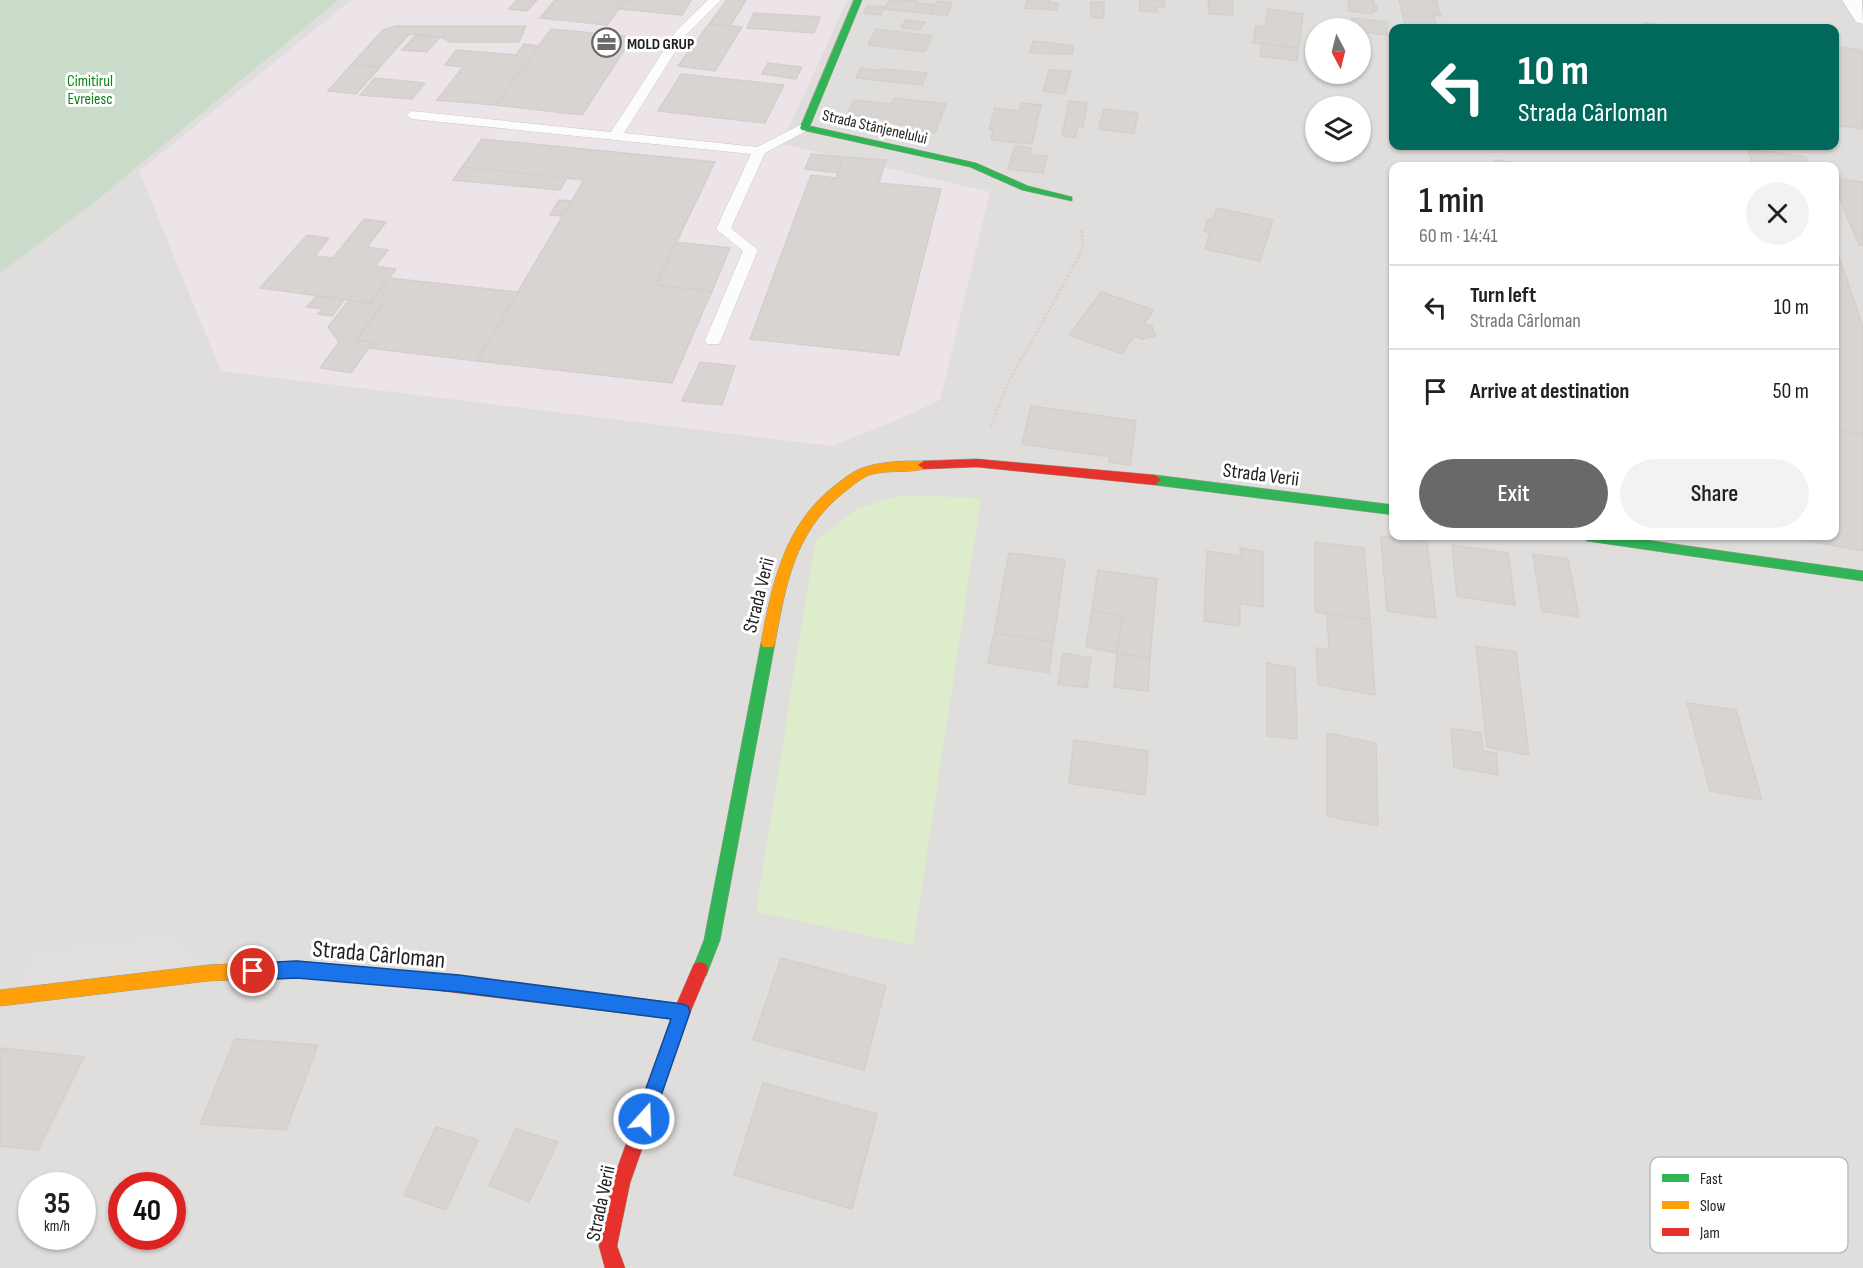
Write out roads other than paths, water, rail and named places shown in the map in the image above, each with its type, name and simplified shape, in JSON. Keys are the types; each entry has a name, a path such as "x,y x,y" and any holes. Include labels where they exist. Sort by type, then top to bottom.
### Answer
{"street":[{"name":"Strada Stânjenelului","path":"858,0 805,128 973,165 1025,188 1069,199"},
{"path":"1852,0 1863,18"},
{"name":"Strada Verii","path":"615,1268 608,1246 621,1183 682,1012 712,940 780,578 787,556 801,529 831,494 864,472 905,466 977,463 1141,478 1389,509"},
{"path":"1615,540 1863,576"},
{"name":"Strada Cârloman","path":"0,998 208,973 297,969 459,983 682,1012"}],"lane":[{"path":"616,135 681,33 715,0"},
{"path":"412,115 759,151 805,128"},
{"path":"713,340 751,250 723,229 759,151"}],"place":[{"name":"MOLD GRUP","path":"606,43"}],"park label":[{"name":"Cimitirul Evreiesc","path":"90,89"}]}
